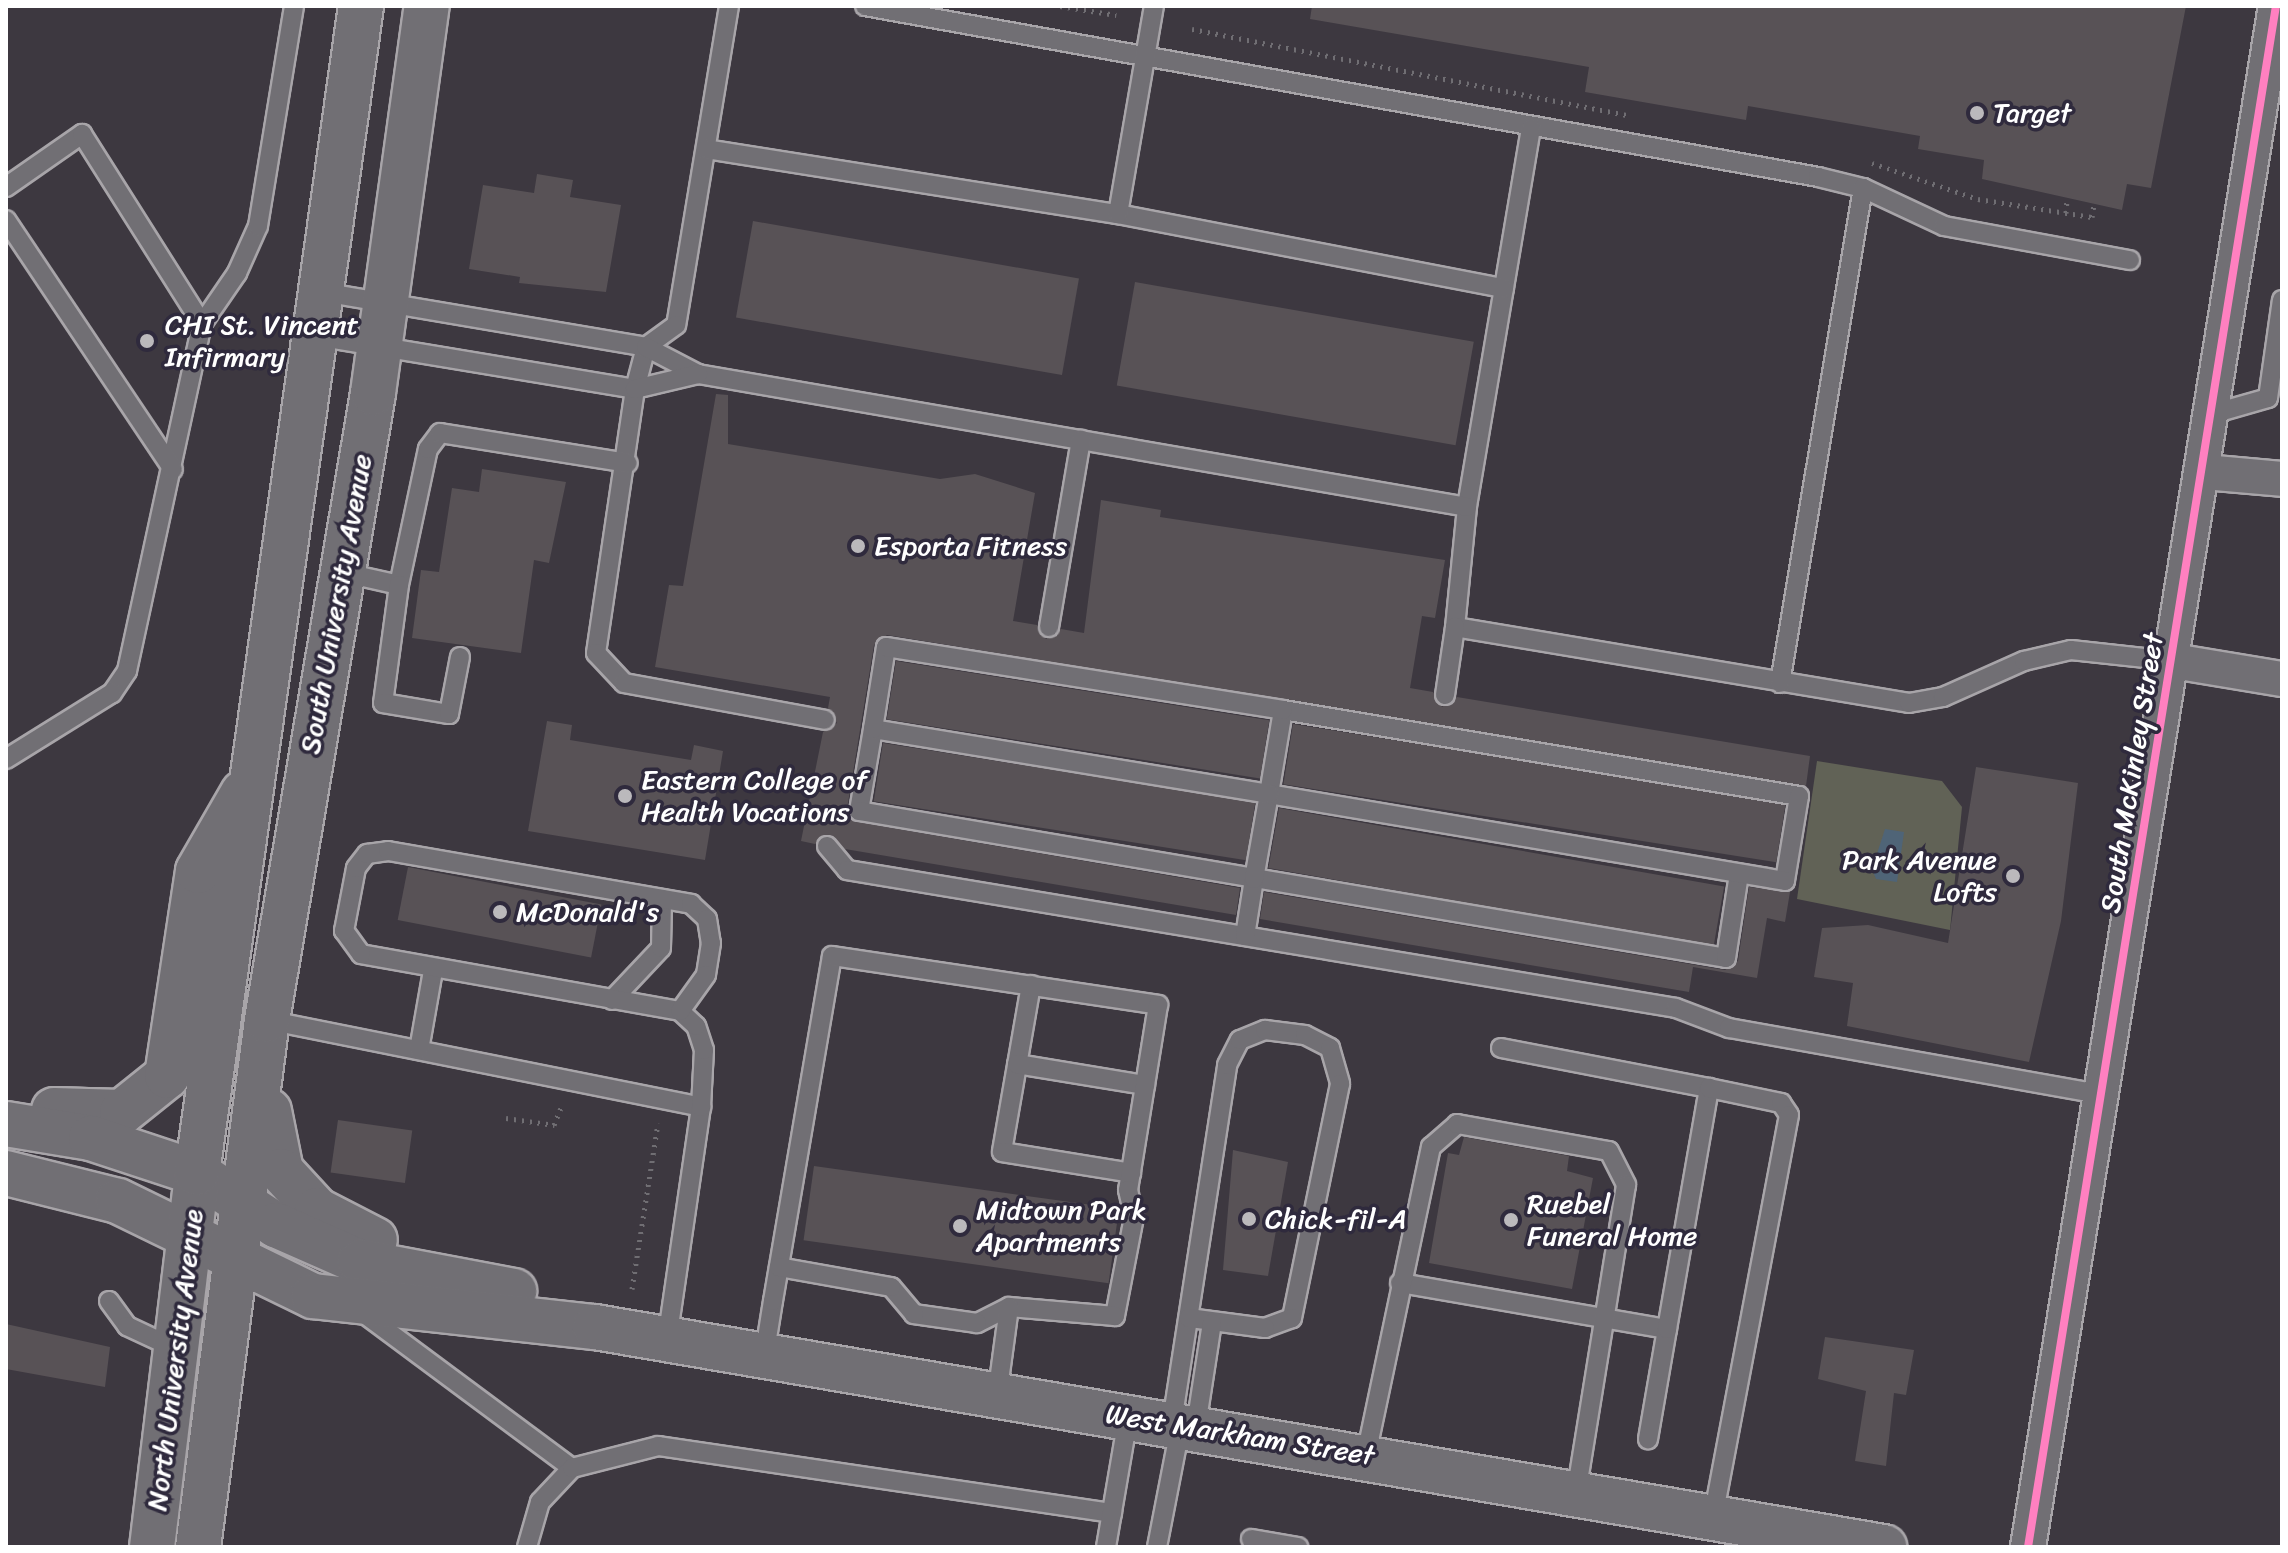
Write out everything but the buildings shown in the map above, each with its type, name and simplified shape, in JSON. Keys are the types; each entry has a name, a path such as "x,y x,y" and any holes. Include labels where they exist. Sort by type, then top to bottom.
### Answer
{"main road":[{"name":"South University Avenue","path":"197,1173 361,6"},
{"name":"South University Avenue","path":"246,1201 265,1035 380,348 427,6"},
{"path":"6,1104 122,1112 167,1076 198,871 254,773"},
{"path":"265,1035 281,1171 317,1210 452,1279"},
{"name":"West Markham Street","path":"6,1124 91,1138 197,1173 246,1201 276,1225 349,1258 540,1295 595,1327"},
{"name":"West Markham Street","path":"6,1173 90,1189 313,1296 595,1327 997,1396 1183,1423 1713,1517 1824,1541 1884,1547"},
{"name":"North University Avenue","path":"152,1547 197,1173"},
{"name":"North University Avenue","path":"198,1547 246,1201"}],"street":[{"name":"South McKinley Street","path":"2028,1547 2277,17"},
{"path":"2204,472 2282,479"},
{"path":"2173,661 2282,679"}],"lane":[{"path":"6,759 121,683 173,469 202,324 237,273 261,216 294,6"},
{"path":"729,6 676,325 646,347 635,389 628,463 596,653 611,673 624,683 825,720"},
{"path":"865,6 1863,188 1944,226 2130,260"},
{"path":"1118,214 1154,6"},
{"path":"1445,695 1467,507 1531,128"},
{"path":"6,187 82,134 171,266 202,324"},
{"path":"706,149 1118,214 1504,288"},
{"path":"1780,683 1863,188"},
{"path":"6,220 173,469"},
{"path":"322,292 646,347 698,374 1467,507"},
{"path":"2212,414 2268,398 2282,300"},
{"path":"316,336 635,389 698,374"},
{"path":"460,657 449,714 383,703 399,585 428,449 440,433 628,463"},
{"path":"1049,627 1081,440"},
{"path":"341,572 399,585"},
{"path":"1455,627 1909,703 1943,697 2024,661 2071,650 2173,661"},
{"path":"873,729 1785,881 1799,796 886,647 859,811 1726,958 1739,874"},
{"path":"1245,936 1283,710"},
{"path":"827,846 847,870 1676,1008 1729,1028 2101,1094"},
{"path":"667,1340 701,1107 702,1038 680,1011 375,960 350,945 344,931 350,883 367,854 388,851 691,904 707,919 711,943 706,975 680,1011"},
{"path":"612,1000 661,948 662,899"},
{"path":"764,1357 779,1267 832,956 1158,1005 1131,1173 1134,1217 1115,1316 1009,1307 977,1323 914,1314 891,1287 779,1267"},
{"path":"419,1050 433,971"},
{"path":"1031,985 1002,1152 1131,1173"},
{"path":"1183,1423 1189,1318 1187,1297 1227,1065 1240,1040 1265,1030 1305,1035 1330,1048 1340,1084 1298,1302 1282,1324 1212,1323 1189,1318"},
{"path":"265,1035 419,1050 701,1107"},
{"path":"1501,1048 1781,1103 1789,1115 1713,1517"},
{"path":"1017,1064 1145,1085"},
{"path":"1648,1439 1709,1088"},
{"path":"1366,1455 1400,1283 1411,1257 1431,1147 1441,1134 1457,1124 1594,1148 1609,1151 1626,1185 1600,1319 1576,1494"},
{"path":"1400,1283 1667,1329"},
{"path":"109,1301 127,1326 178,1349"},
{"path":"347,1302 572,1468"},
{"path":"997,1396 1009,1307"},
{"path":"1157,1547 1183,1423 1212,1323"},
{"path":"1106,1547 1129,1415"},
{"path":"527,1547 540,1502 572,1468 631,1449 685,1445 1112,1513"},
{"path":"1251,1539 1298,1547"}],"path":[{"path":"1060,6 1116,15"},
{"path":"2066,213 2067,200"},
{"path":"2092,217 2094,205"},
{"path":"506,1118 554,1125 559,1105 572,1107"},
{"path":"632,1289 658,1123"}],"shaded area":[{"path":"1817,761 1942,781 1962,807 1950,930 1797,899"}],"water":[{"path":"1885,829 1904,832 1897,882 1876,879 1872,869"}],"cycle path":[{"path":"2028,1547 2276,6"}],"place":[{"name":"Target","path":"1977,113"},
{"name":"CHI St. Vincent Infirmary","path":"147,341"},
{"name":"Esporta Fitness","path":"858,546"},
{"name":"Eastern College of Health Vocations","path":"625,796"},
{"name":"Park Avenue Lofts","path":"2013,876"},
{"name":"McDonald's","path":"500,912"},
{"name":"Chick-fil-A","path":"1249,1219"},
{"name":"Ruebel Funeral Home","path":"1511,1220"},
{"name":"Midtown Park Apartments","path":"960,1226"}]}
